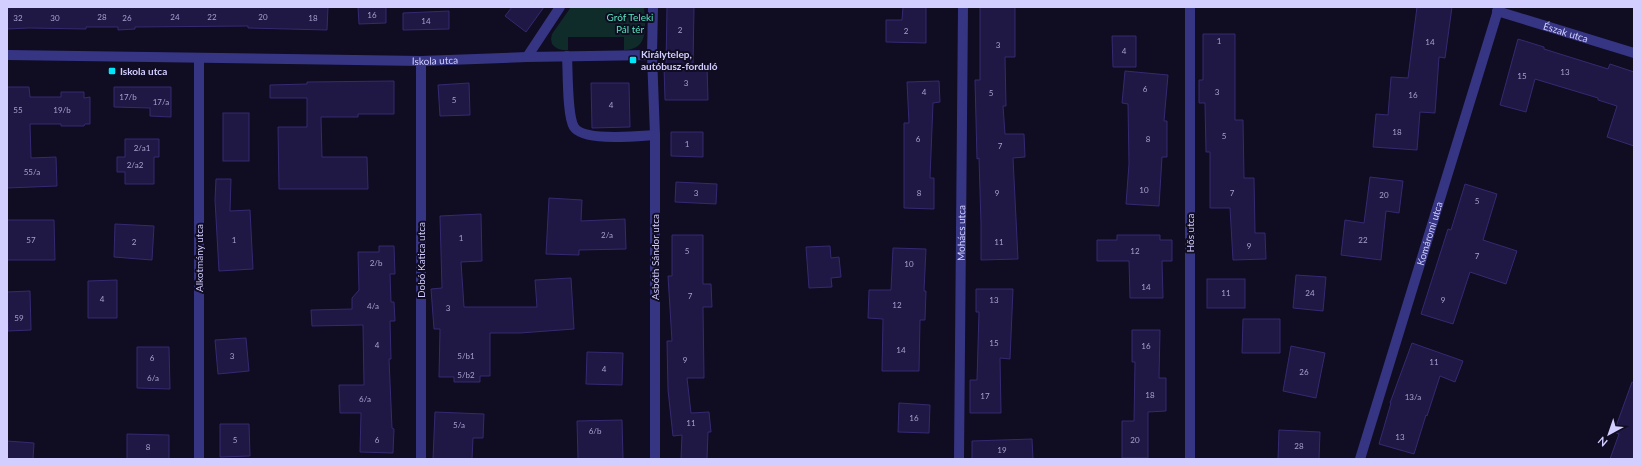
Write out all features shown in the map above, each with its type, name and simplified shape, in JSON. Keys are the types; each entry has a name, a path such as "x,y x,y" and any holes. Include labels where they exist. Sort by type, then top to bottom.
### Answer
{"street":[{"path":"527,57 560,7"},
{"path":"527,57 652,56 653,7"},
{"name":"Mohács utca","path":"959,459 963,7"},
{"name":"Hős utca","path":"1190,7 1190,459"},
{"name":"Észak utca","path":"1498,9 1634,53"},
{"name":"Komáromi utca","path":"1360,459 1498,9"},
{"name":"Iskola utca","path":"7,55 421,61 527,57"},
{"path":"567,56 571,117 574,127 578,132 592,136 655,135"},
{"name":"Asbóth Sándor utca","path":"652,56 655,135 655,459"},
{"name":"Alkotmány utca","path":"199,58 199,459"},
{"name":"Dobó Katica utca","path":"421,61 421,459"}],"green space":[{"name":"Gróf Teleki Pál tér","path":"571,7 644,7 645,28 642,41 638,46 632,49 624,50 624,37 568,37 568,50 561,50 552,44 552,34"}],"building":[{"path":"7,7 328,7 327,30 248,28 248,26 135,27 135,29 118,30 118,27 86,27 86,29 7,29"},
{"path":"358,7 386,7 386,23 359,24"},
{"path":"512,7 544,7 526,32 505,16"},
{"path":"667,7 694,7 693,66 707,66 708,100 665,100 664,66 666,66"},
{"path":"903,7 926,7 926,43 886,42 886,20 902,20"},
{"path":"980,7 1015,7 1015,57 1005,57 1006,106 1003,106 1005,134 1024,134 1025,157 1013,158 1018,259 981,260 979,158 977,159 975,80 980,80"},
{"path":"1417,7 1452,7 1445,58 1439,57 1435,113 1420,112 1417,150 1373,147 1376,114 1388,115 1391,77 1408,78"},
{"path":"449,11 449,29 403,30 403,13"},
{"path":"1203,34 1235,34 1235,120 1243,120 1244,178 1254,178 1255,233 1265,233 1266,259 1233,260 1230,208 1210,208 1210,152 1206,152 1205,103 1199,103 1199,80 1203,80"},
{"path":"1112,36 1136,36 1136,67 1113,67"},
{"path":"1518,39 1544,47 1544,49 1608,69 1610,64 1634,72 1634,146 1607,137 1617,106 1598,100 1598,98 1535,79 1526,112 1500,105"},
{"path":"1125,71 1168,75 1164,121 1167,121 1167,157 1162,157 1159,206 1126,204 1129,164 1128,104 1122,103"},
{"path":"394,81 394,114 358,114 358,117 321,117 322,157 367,157 368,189 279,189 278,127 307,127 307,98 270,98 270,85 307,84 307,82"},
{"path":"939,81 940,102 933,103 930,178 934,178 934,209 904,208 904,123 909,123 907,82"},
{"path":"469,83 470,115 440,116 438,85"},
{"path":"591,83 629,83 630,127 592,128"},
{"path":"7,87 29,87 30,97 61,97 61,92 84,92 84,98 90,97 90,124 85,124 84,126 61,126 61,124 30,124 31,158 56,157 57,186 7,188"},
{"path":"114,87 171,87 171,117 150,116 150,108 114,107"},
{"path":"223,113 249,113 249,161 223,161"},
{"path":"671,132 703,132 703,157 671,156"},
{"path":"125,139 159,139 159,157 154,157 154,184 125,184 125,172 117,172 117,157 125,157"},
{"path":"1370,177 1403,181 1399,213 1386,211 1381,260 1341,255 1345,220 1364,223"},
{"path":"216,179 231,179 230,211 250,210 253,269 219,271 215,200"},
{"path":"676,182 717,184 716,204 675,202"},
{"path":"1465,184 1497,194 1483,240 1517,251 1506,284 1470,272 1453,324 1421,314 1448,229 1451,230"},
{"path":"549,198 582,200 581,221 625,219 626,249 579,250 579,255 546,254"},
{"path":"481,214 482,261 461,262 464,307 537,307 535,280 571,278 574,329 520,333 490,333 490,376 480,376 480,382 454,382 454,377 439,377 440,329 434,329 431,289 442,288 440,216"},
{"path":"7,220 54,220 55,260 7,260"},
{"path":"115,224 154,226 152,260 114,257"},
{"path":"672,235 703,235 703,284 711,284 712,307 703,307 704,378 687,378 691,413 709,412 711,432 708,432 707,459 681,459 682,435 673,436 668,390 667,341 672,341 668,276 672,276"},
{"path":"1117,235 1160,235 1160,240 1172,240 1172,261 1162,261 1163,298 1130,298 1129,261 1097,261 1097,240 1117,240"},
{"path":"379,246 394,246 395,274 390,274 391,302 394,302 395,321 390,321 391,359 389,359 392,428 394,429 393,453 360,452 361,413 340,413 339,385 364,385 363,325 312,326 311,310 352,309 352,298 359,290 358,252 379,252"},
{"path":"830,246 831,258 839,257 841,277 831,278 832,287 809,288 806,247"},
{"path":"893,248 926,249 924,291 926,291 925,320 920,320 919,371 882,371 883,319 868,318 869,290 891,290"},
{"path":"1296,275 1326,277 1323,311 1293,308"},
{"path":"1207,279 1245,279 1245,308 1207,308"},
{"path":"117,280 117,318 88,318 88,281"},
{"path":"976,289 1013,289 1010,359 1000,358 1001,413 970,413 970,380 977,380 979,312 976,312"},
{"path":"30,291 31,330 8,331 7,292"},
{"path":"1243,319 1280,319 1280,353 1242,353"},
{"path":"1132,330 1160,330 1159,378 1166,378 1166,411 1148,412 1148,458 1122,458 1122,421 1134,421 1135,362 1132,362"},
{"path":"246,338 249,371 218,374 215,340"},
{"path":"1412,343 1463,361 1455,382 1440,376 1414,454 1379,444 1390,403"},
{"path":"1291,346 1325,353 1316,398 1283,391"},
{"path":"137,347 169,347 170,389 137,388"},
{"path":"587,352 623,353 622,385 586,384"},
{"path":"1632,382 1634,383 1634,459 1610,459 1619,434 1614,432"},
{"path":"899,403 930,405 929,433 898,432"},
{"path":"435,412 484,414 483,438 473,438 472,459 433,459"},
{"path":"622,420 623,459 578,459 577,421"},
{"path":"220,424 249,424 250,456 220,457"},
{"path":"1279,430 1320,432 1319,459 1278,459"},
{"path":"127,434 169,435 169,459 127,459"},
{"path":"1032,439 1033,459 972,459 972,441"},
{"path":"7,441 34,443 33,459 7,459"}],"place":[{"name":"Királytelep, autóbusz-forduló","path":"633,60"},
{"name":"Iskola utca","path":"112,71"}]}
